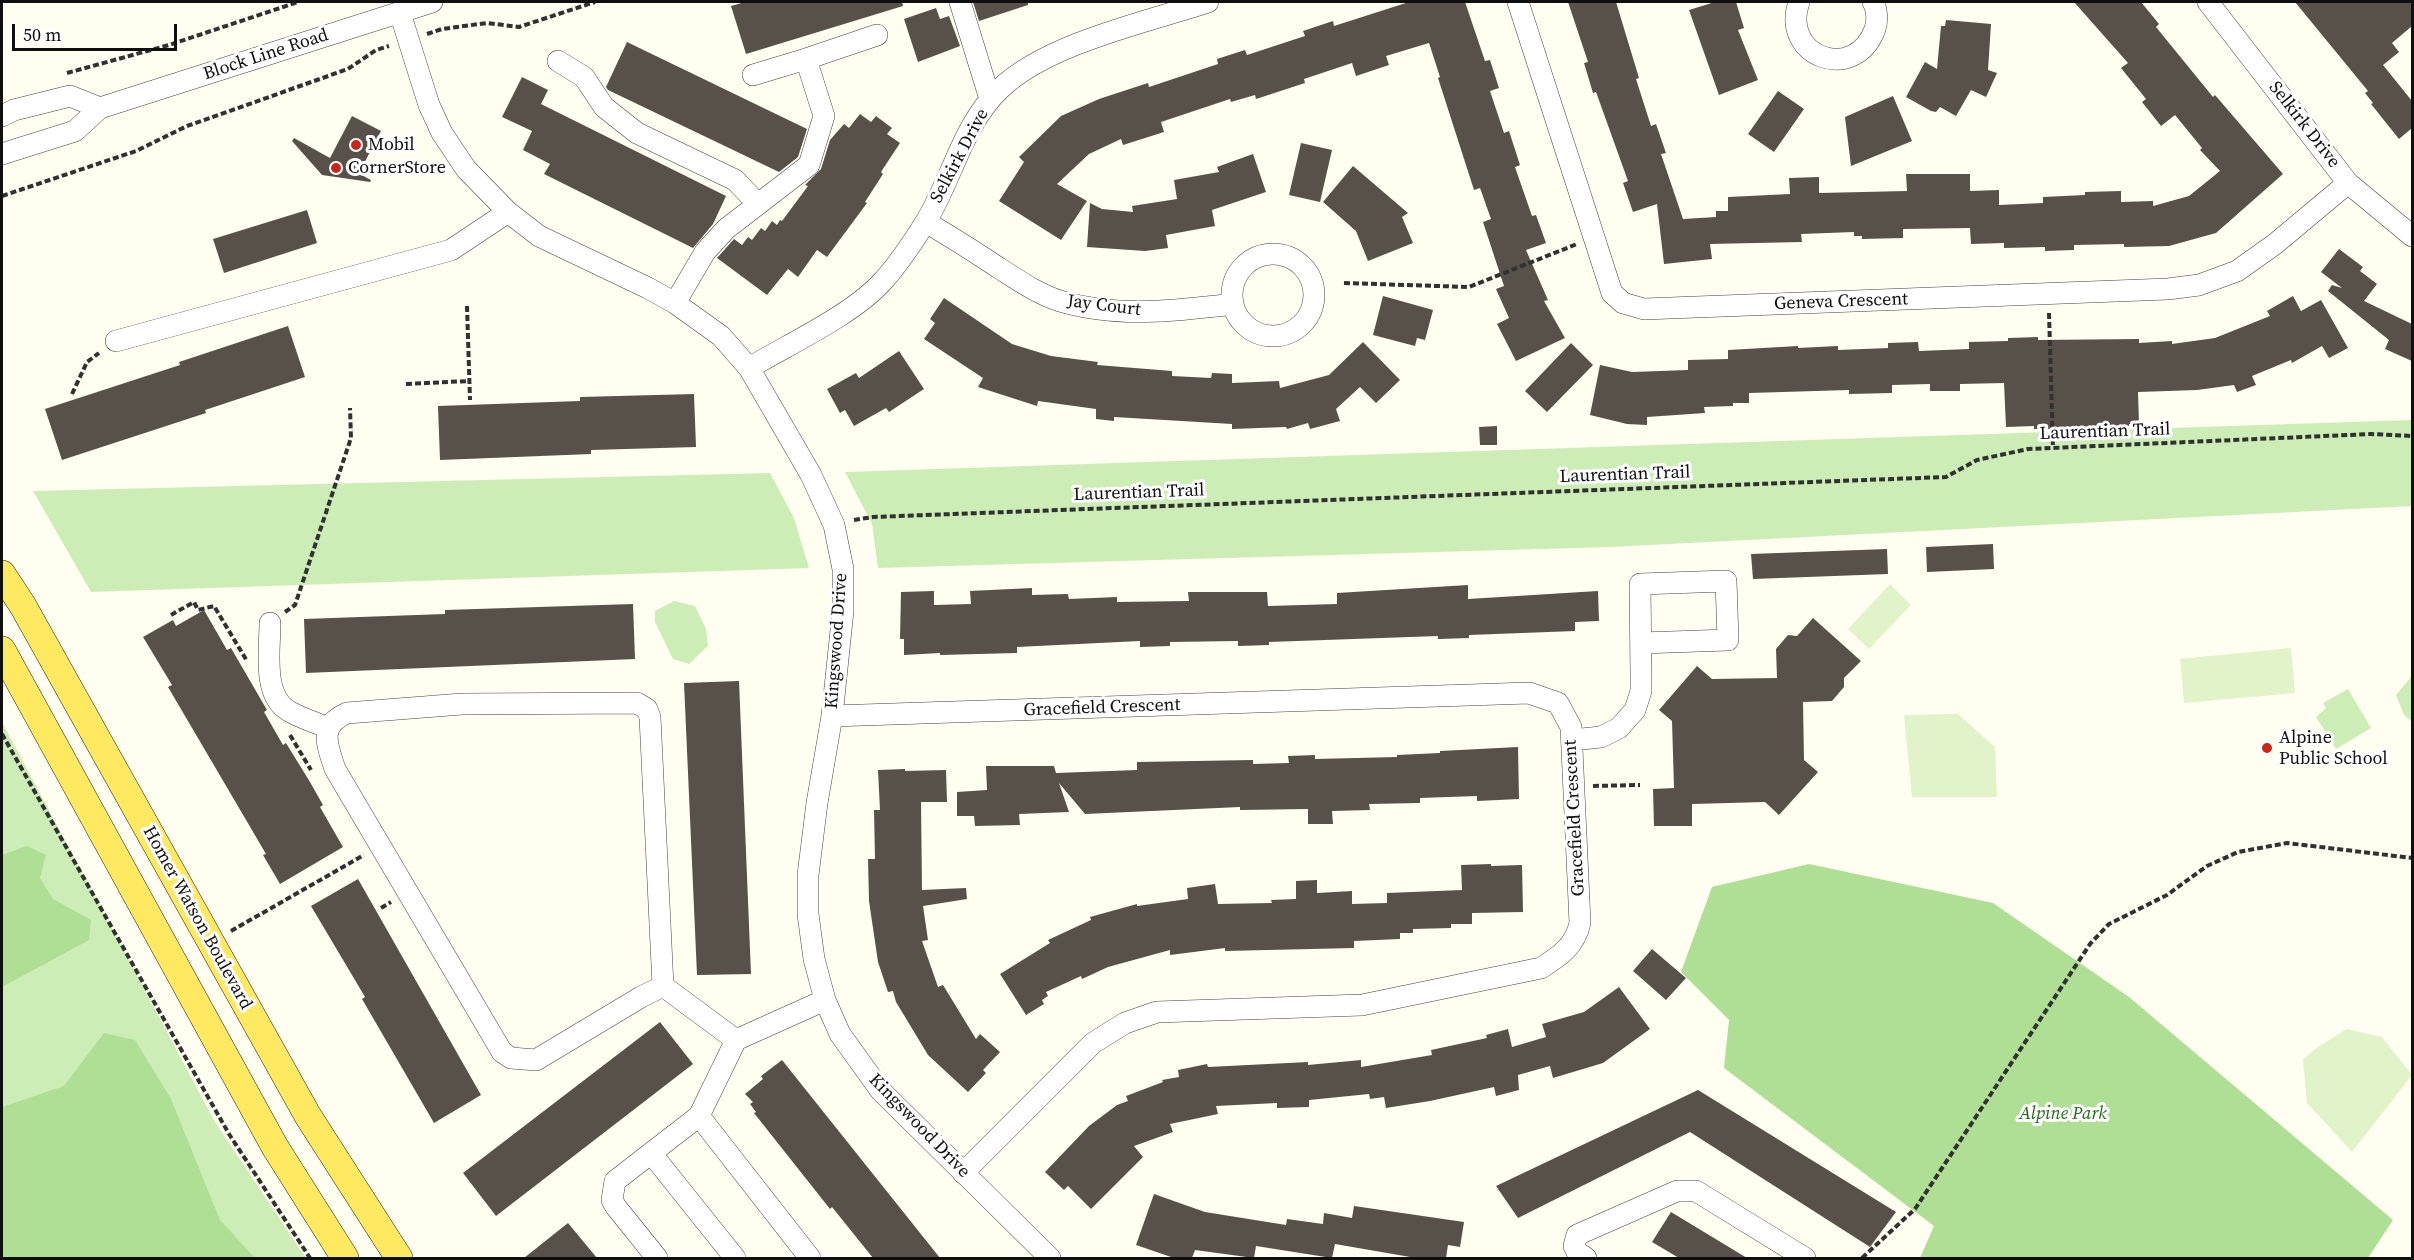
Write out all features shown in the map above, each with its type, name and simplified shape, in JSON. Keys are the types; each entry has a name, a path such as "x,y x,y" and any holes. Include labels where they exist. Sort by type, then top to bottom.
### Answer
{"main road":[{"name":"Homer Watson Boulevard","path":"2,574 29,616 308,1116 399,1258"},
{"path":"2,650 275,1147 345,1258"}],"street":[{"name":"Block Line Road","path":"2,154 75,131 100,108 432,2"},
{"path":"960,2 990,99"},
{"name":"Selkirk Drive","path":"749,368 844,312 882,282 926,222 958,153 990,99 1002,87 1038,61 1073,46 1208,2"},
{"name":"Geneva Crescent","path":"1518,2 1611,293 1623,303 1644,309 2168,289 2209,281 2237,270 2265,251 2348,183"},
{"path":"1798,2 1795,24 1801,42 1812,53 1828,59 1846,59 1861,52 1870,41 1877,23 1875,6 1872,2"},
{"name":"Selkirk Drive","path":"2208,2 2348,183 2412,236"},
{"name":"Kingswood Drive","path":"400,13 429,105 442,133 466,169 508,212 539,236 648,288 675,303 721,336 749,368 811,475 834,525 843,569 843,611 832,716 817,803 808,875 808,914 814,959 825,1000 840,1034 881,1091 1050,1258"},
{"path":"753,75 877,35"},
{"path":"675,303 705,252 726,229 757,203 810,165 824,116 806,59"},
{"path":"558,61 584,77 604,107 637,133 735,180 757,203"},
{"path":"2,116 14,110 70,96 100,108"},
{"path":"116,341 451,250 508,212"},
{"name":"Jay Court","path":"926,222 1027,286 1058,300 1090,308 1128,311 1182,311 1233,304"},
{"path":"1572,740 1601,737 1620,728 1635,710 1641,691 1640,584 1726,581 1728,640 1641,643"},
{"path":"270,623 271,680 276,699 287,711 328,728"},
{"name":"Gracefield Crescent","path":"832,716 1529,693 1558,703 1571,727 1580,923 1577,936 1564,954 1541,968 1362,1005 1157,1012 1125,1023 1093,1043 963,1173"},
{"path":"637,703 647,709 650,717 663,986 536,1060 511,1058 502,1052 335,769 327,744 328,728 334,718 347,713 462,704 637,703"},
{"path":"663,986 736,1040"},
{"path":"657,1258 612,1200 615,1181 699,1116 736,1040 825,1000"},
{"path":"699,1116 810,1258"},
{"path":"651,1153 735,1258"},
{"path":"1586,1258 1577,1252 1574,1246 1577,1235 1677,1191 1687,1189 1696,1191 1805,1258"}],"path":[{"path":"115,60 169,45 298,2"},
{"path":"442,29 487,23 519,27 595,2"},
{"path":"2,196 136,151 187,126 348,69 376,50"},
{"path":"1344,283 1469,287 1594,237"},
{"path":"2048,294 2053,448"},
{"path":"467,306 470,400"},
{"path":"72,394 87,362 116,341"},
{"path":"406,384 470,381"},
{"path":"270,623 295,605 351,438 350,408"},
{"name":"Laurentian Trail","path":"834,525 873,517 1946,477 1977,460 2028,449 2371,434 2412,436"},
{"path":"2,734 229,1134 310,1258"},
{"path":"1574,787 1640,784"},
{"path":"1863,1258 1915,1209 2090,944 2109,924 2167,895 2207,866 2238,852 2265,846 2287,843 2412,858"},
{"path":"231,931 380,845"}],"green space":[{"path":"2412,420 2412,506 1610,547 878,568 872,524 845,472"},
{"path":"770,473 794,518 809,568 91,592 33,491"},
{"path":"1890,584 1911,605 1869,649 1848,629"},
{"path":"674,601 695,606 706,629 708,646 689,664 673,659 655,622 655,611"},
{"path":"2291,648 2295,693 2184,703 2180,659"},
{"path":"2412,676 2412,722 2404,715 2396,695"},
{"path":"2348,689 2371,728 2336,749 2316,717 2326,708 2323,703"},
{"path":"1958,714 1995,747 1997,797 1912,797 1904,715"},
{"path":"2,722 215,1122 306,1258 2,1258"},
{"path":"27,846 46,855 40,878 53,899 91,920 89,940 2,987 2,855"},
{"name":"Alpine Park","path":"1809,864 1993,903 2129,997 2393,1220 2368,1258 1920,1258 1934,1226 1724,1068 1729,1020 1681,972 1712,887"},
{"path":"2347,1029 2382,1037 2412,1075 2352,1152 2307,1103 2303,1060 2315,1049"},
{"path":"104,1033 135,1040 171,1099 220,1220 255,1258 2,1258 2,1107 64,1086"}],"building":[{"path":"745,2 902,2 903,6 746,54 731,6"},
{"path":"973,2 1028,2 1028,5 979,21"},
{"path":"1409,2 1465,2 1485,61 1490,60 1499,88 1490,91 1504,133 1509,131 1520,165 1515,167 1532,216 1536,215 1546,243 1526,250 1548,300 1544,301 1565,338 1516,361 1497,324 1509,318 1496,289 1504,286 1483,222 1491,219 1480,188 1474,190 1429,43 1386,56 1389,65 1356,76 1352,63 1304,79 1305,83 1256,99 1255,95 1231,102 1230,99 1161,122 1164,132 1123,145 1121,139 1089,154 1057,184 1087,201 1061,240 999,201 1024,162 1019,157 1061,116 1099,99 1148,83 1149,87 1218,64 1217,59 1245,50 1247,55 1305,36 1303,31 1333,21 1334,26"},
{"path":"1568,2 1616,2 1639,78 1636,79 1651,126 1656,124 1666,153 1661,154 1683,219 1716,217 1716,211 1728,211 1728,197 1790,194 1789,178 1819,177 1819,193 1907,191 1906,174 1970,174 1970,191 1999,190 1999,205 2043,203 2043,197 2085,195 2085,192 2121,191 2121,202 2153,201 2153,206 2189,196 2220,171 2200,150 2202,148 2175,115 2161,126 2142,102 2146,99 2121,68 2128,63 2074,2 2141,2 2159,24 2156,27 2213,97 2215,95 2283,174 2216,233 2169,246 2074,245 2074,250 2045,251 2045,247 2004,248 2004,243 1971,244 1970,228 1903,229 1903,238 1862,239 1862,236 1854,236 1854,232 1801,234 1802,242 1710,244 1712,259 1664,264 1657,204 1633,212 1623,183 1628,181 1596,92 1593,93 1584,63 1588,62"},
{"path":"1715,2 1736,2 1744,28 1738,30 1758,80 1719,95 1689,10"},
{"path":"2295,2 2412,2 2412,26 2392,43 2399,52 2383,65 2412,101 2412,128 2399,139 2371,104 2373,103 2365,93 2368,91"},
{"path":"936,8 940,19 949,16 960,46 918,62 904,19"},
{"path":"1946,20 1991,24 1988,70 1997,73 1986,97 1971,90 1956,116 1940,107 1936,112 1931,111 1906,97 1925,62 1937,69 1941,26 1945,26"},
{"path":"627,42 807,129 798,157 779,172 608,90 606,87"},
{"path":"522,77 548,90 541,104 726,196 713,224 693,248 544,174 550,164 523,150 532,131 502,117"},
{"path":"1778,91 1804,109 1774,152 1748,134"},
{"path":"1893,96 1912,141 1851,166 1845,117"},
{"path":"860,114 871,122 876,116 892,128 887,134 900,143 881,172 883,174 865,202 867,203 827,257 817,250 798,277 788,269 767,295 717,258 734,239 742,245 748,237 752,240 761,228 765,231 772,221 777,225 780,220 782,221 808,186 805,185 821,169 830,140 844,124 849,128"},
{"name":"Mobil","path":"352,116 381,131 359,173 356,172 371,180 370,182 322,175 292,141 294,138 330,158"},
{"path":"1301,143 1332,150 1320,202 1289,195"},
{"path":"1253,154 1266,192 1212,210 1215,226 1166,235 1168,248 1145,251 1087,247 1090,203 1102,209 1133,212 1132,206 1177,199 1174,180 1219,172 1217,167"},
{"path":"1353,166 1408,213 1402,217 1413,243 1368,261 1356,231 1323,202"},
{"path":"307,210 317,243 224,273 213,239"},
{"path":"2339,249 2363,267 2360,271 2377,284 2364,301 2412,324 2412,361 2385,349 2389,340 2328,291 2332,285 2342,288 2321,272"},
{"path":"1383,296 1433,310 1425,340 1417,338 1415,346 1373,335"},
{"path":"2293,296 2301,311 2321,300 2348,348 2329,358 2322,346 2292,363 2291,360 2252,376 2256,385 2237,392 2234,385 2197,390 2138,392 2139,424 2129,424 2129,426 2054,429 2034,429 2034,426 2006,427 2004,383 1960,384 1960,391 1930,391 1930,384 1892,385 1892,393 1849,394 1849,390 1749,393 1749,403 1704,407 1705,413 1647,417 1647,425 1627,424 1590,415 1600,365 1632,372 1688,370 1688,360 1728,359 1728,350 1798,346 1798,348 1838,346 1838,350 1888,348 1888,343 1918,342 1919,351 1969,349 1969,342 2008,341 2008,338 2139,339 2139,343 2172,341 2172,344 2215,338 2270,316 2267,311"},
{"path":"944,298 1012,344 1051,356 1098,362 1097,365 1172,371 1172,376 1211,378 1212,373 1232,374 1232,383 1279,381 1280,388 1329,375 1363,342 1400,380 1376,403 1360,387 1336,409 1340,421 1310,429 1308,423 1287,429 1286,427 1232,429 1232,424 1114,417 1114,421 1096,419 1096,409 1038,401 1037,406 978,387 983,378 924,339 935,323 930,319"},
{"path":"288,326 305,377 205,410 206,413 62,460 45,409 180,365 179,362"},
{"path":"1571,343 1593,365 1547,412 1525,391"},
{"path":"899,351 924,389 889,412 886,408 854,426 845,410 840,413 827,389 856,373 859,378"},
{"path":"694,394 696,447 591,450 591,454 440,460 438,406 580,401 580,397"},
{"path":"1497,426 1497,445 1480,445 1479,427"},
{"path":"1993,544 1994,569 1927,572 1926,547"},
{"path":"1887,549 1888,574 1753,579 1751,554"},
{"path":"1468,585 1468,599 1598,591 1599,621 1575,622 1575,631 1469,635 1469,638 1438,639 1438,636 1269,642 1269,645 1238,646 1238,641 1170,642 1170,646 1140,647 1140,641 1017,647 1017,653 940,655 940,653 904,655 904,639 900,639 901,592 934,591 934,605 971,604 970,591 1032,588 1032,595 1068,594 1069,599 1117,597 1117,602 1189,601 1188,592 1267,592 1268,606 1337,604 1337,593"},
{"path":"633,604 635,659 306,673 304,619 445,614 445,610"},
{"path":"204,610 227,650 231,648 267,710 264,712 283,745 286,743 310,782 323,805 320,807 343,847 280,884 263,855 266,854 168,687 172,685 143,637 173,620 176,626"},
{"path":"1813,618 1861,661 1844,678 1844,687 1832,701 1803,702 1804,760 1818,772 1779,815 1765,802 1692,804 1692,826 1654,826 1653,789 1674,788 1672,721 1659,710 1697,666 1712,679 1777,678 1776,649 1788,635 1797,636"},
{"path":"739,681 751,974 697,975 684,683"},
{"path":"1518,747 1519,799 1477,801 1477,796 1420,798 1420,803 1369,804 1370,810 1332,811 1333,824 1308,824 1308,809 1240,810 1240,807 1085,814 1059,783 1069,812 1019,814 1020,825 975,826 974,816 957,816 957,792 987,790 986,766 1054,766 1056,773 1137,770 1137,762 1253,760 1253,764 1289,763 1288,756 1315,755 1315,759 1397,757 1397,755 1440,753 1440,751"},
{"path":"905,769 905,771 946,770 947,802 921,802 922,890 966,888 967,899 923,906 928,940 922,941 938,987 943,985 976,1039 980,1034 1000,1052 983,1070 986,1073 968,1092 928,1055 896,1002 893,991 888,992 878,962 869,901 868,859 875,859 874,810 880,810 878,770"},
{"path":"1491,864 1491,866 1522,865 1523,912 1472,913 1472,924 1451,924 1451,928 1413,929 1413,933 1400,933 1400,939 1354,941 1354,948 1225,951 1225,948 1170,955 1170,950 1108,967 1082,979 1081,976 1046,992 1048,996 1042,1000 1044,1004 1026,1015 1000,974 1050,943 1048,940 1091,920 1090,917 1137,904 1137,906 1188,899 1187,888 1215,884 1218,904 1272,903 1271,900 1296,899 1296,881 1317,880 1317,893 1352,891 1352,904 1387,903 1387,893 1462,890 1461,865"},
{"path":"358,879 481,1095 434,1123 362,999 365,997 311,906"},
{"path":"1652,949 1686,978 1666,1000 1633,971"},
{"path":"1619,987 1650,1029 1603,1063 1553,1078 1550,1066 1518,1075 1519,1090 1496,1096 1494,1087 1386,1108 1384,1097 1370,1099 1369,1094 1309,1100 1309,1107 1277,1108 1277,1103 1216,1106 1218,1114 1170,1124 1173,1132 1134,1146 1143,1157 1091,1209 1068,1186 1064,1190 1045,1172 1089,1126 1117,1105 1128,1101 1126,1096 1163,1082 1162,1080 1179,1077 1178,1070 1207,1064 1208,1067 1308,1062 1308,1065 1361,1060 1361,1067 1432,1055 1431,1050 1487,1038 1486,1035 1508,1029 1512,1047 1546,1037 1542,1024 1584,1012"},
{"path":"660,1022 693,1064 496,1216 463,1173"},
{"path":"782,1060 940,1258 873,1258 832,1207 830,1209 754,1113 756,1112 750,1104 753,1102 745,1094 763,1079 761,1076"},
{"path":"1698,1090 1896,1212 1870,1247 1690,1132 1518,1218 1496,1186"},
{"path":"1154,1194 1205,1212 1286,1225 1287,1219 1323,1224 1324,1213 1352,1218 1354,1206 1464,1222 1460,1247 1448,1245 1446,1258 1416,1258 1335,1244 1332,1258 1256,1246 1254,1258 1195,1250 1192,1258 1174,1258 1136,1245"},
{"path":"1671,1212 1747,1258 1679,1258 1652,1242"},
{"path":"568,1223 597,1258 524,1258"}],"place":[{"name":"Mobil","path":"356,145"},
{"name":"CornerStore","path":"336,168"},
{"name":"Alpine Public School","path":"2267,748"}]}
